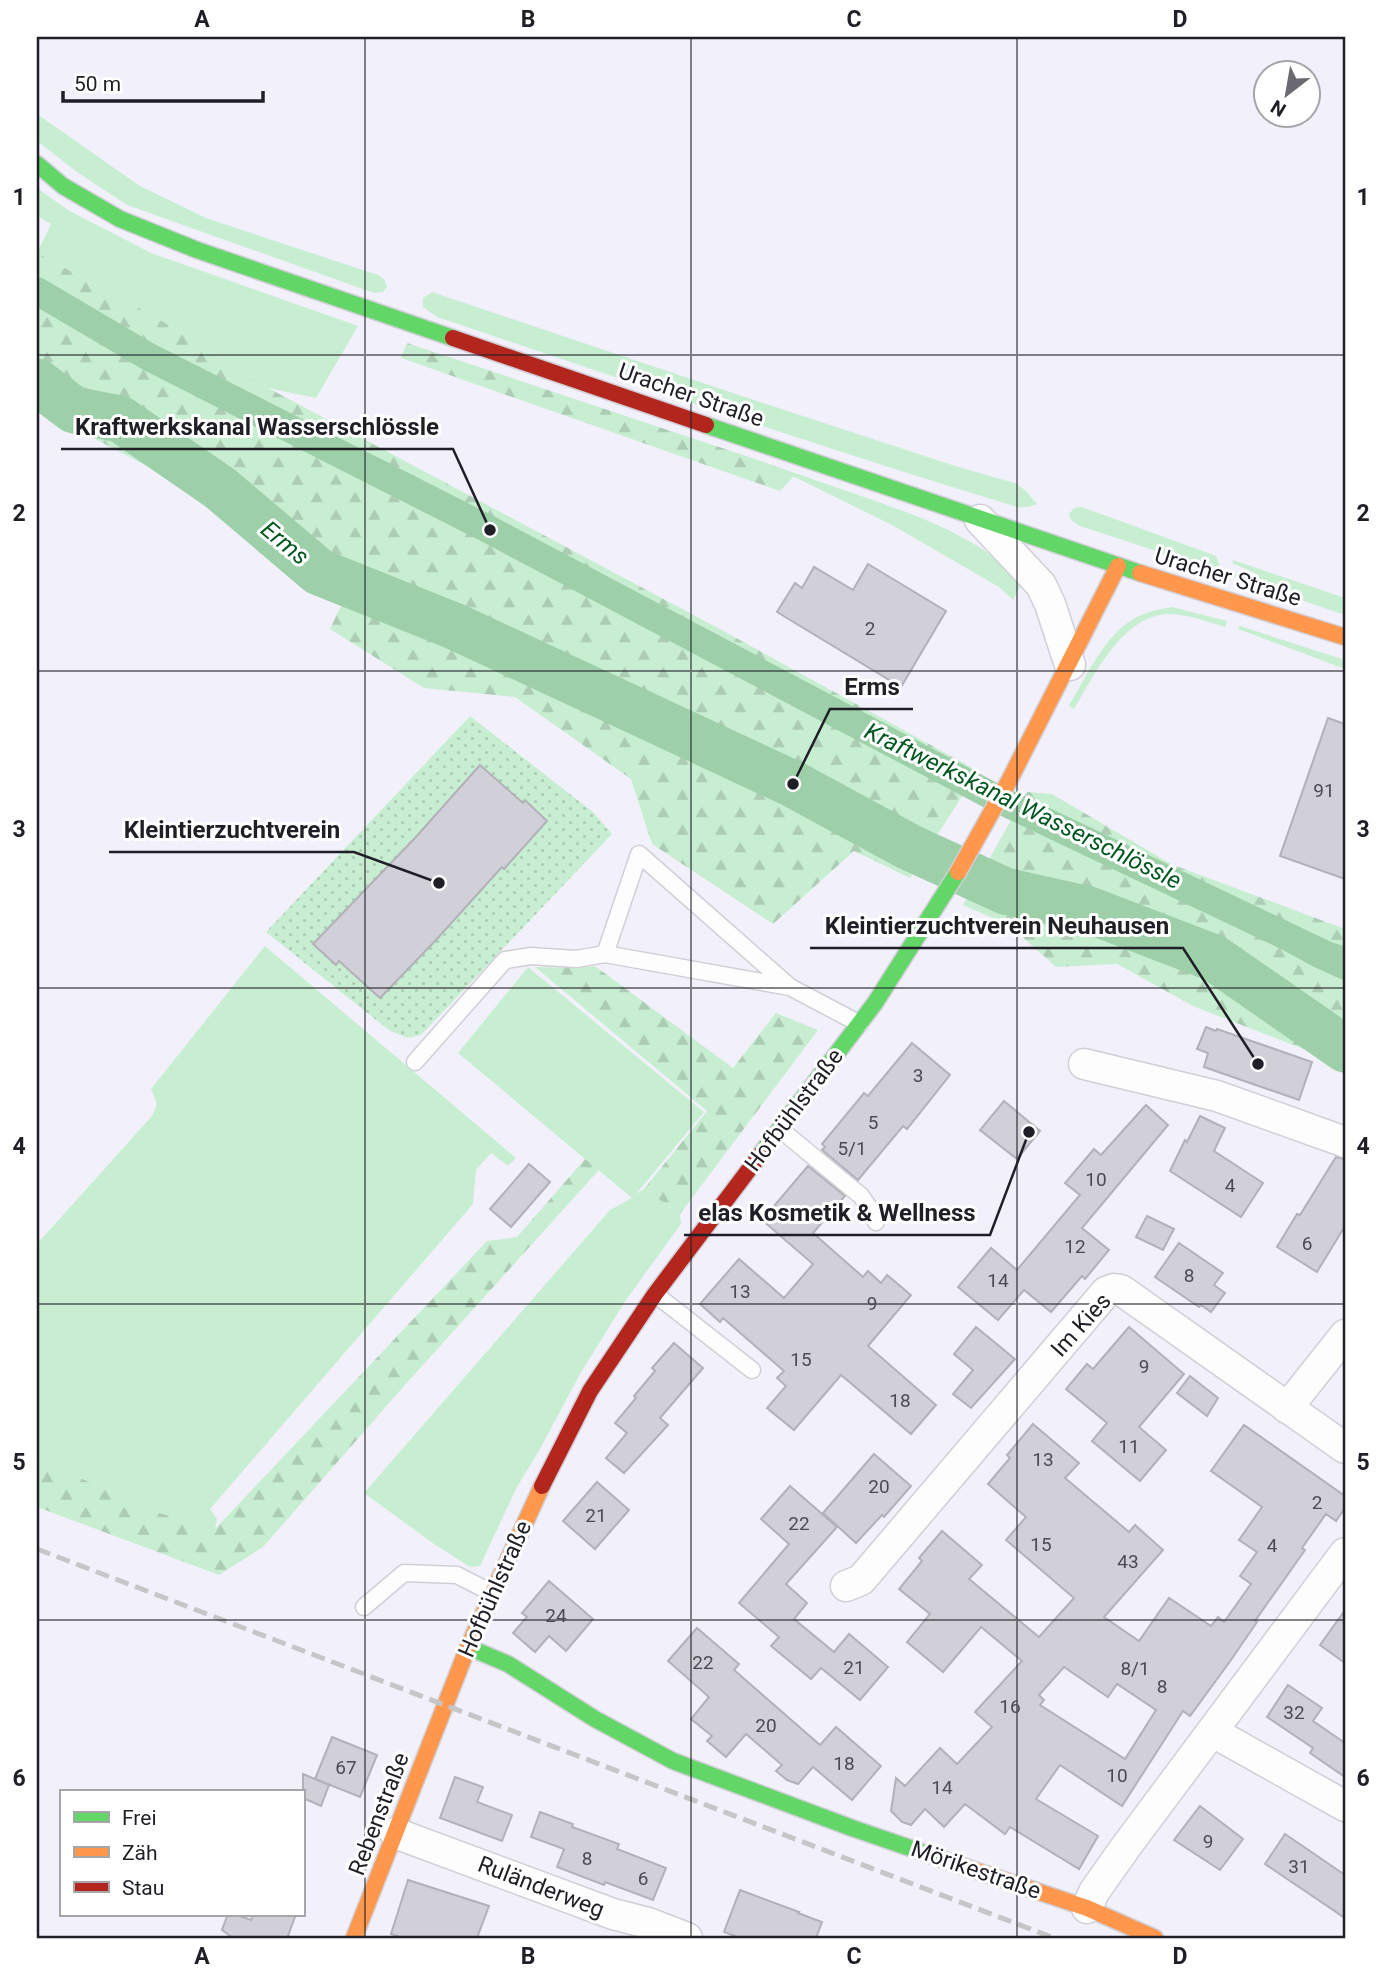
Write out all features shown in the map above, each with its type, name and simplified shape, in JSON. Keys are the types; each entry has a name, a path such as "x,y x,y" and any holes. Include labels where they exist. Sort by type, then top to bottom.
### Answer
{"street":[{"name":"Uracher Straße","path":"37,164 63,186 120,219 197,250 1118,566 1345,637"},
{"path":"977,517 1041,585 1051,604 1070,665"},
{"name":"Hofbühlstraße","path":"445,1705 467,1647 538,1493 590,1391 655,1294 860,1024 945,895 1070,665 1118,566"},
{"path":"1084,1065 1217,1096 1345,1142"},
{"name":"Im Kies","path":"846,1586 861,1580 874,1566 1106,1292 1114,1289 1121,1290 1345,1448"},
{"path":"1287,1408 1345,1335"},
{"path":"1087,1908 1094,1892 1345,1553"},
{"name":"Mörikestraße","path":"467,1647 508,1664 594,1719 673,1761 852,1828 1087,1908 1155,1938"},
{"name":"Rebenstraße","path":"354,1938 445,1705"},
{"path":"1213,1732 1345,1806"},
{"name":"Ruländerweg","path":"395,1833 613,1914 648,1923 687,1938"}],"lane":[{"path":"605,954 639,854 790,987 860,1024"},
{"path":"415,1062 505,960 531,956 576,959 605,954 790,987"},
{"path":"780,1129 861,1196 876,1222"},
{"path":"655,1294 752,1370"},
{"path":"364,1608 404,1573 457,1575 492,1593"}],"green space":[{"path":"37,114 140,186 206,218 378,275 384,279 387,287 383,292 374,293 127,205 37,141"},
{"path":"37,188 68,210 151,253 358,326 316,398 268,388 154,316 37,253 51,224 37,216"},
{"path":"37,253 154,316 268,388 729,634 978,771 910,878 854,851 773,924 652,844 631,779 515,697 424,688 330,629 346,595 233,512 37,408"},
{"path":"432,292 955,466 1015,483 1037,504 1017,507 944,485 437,317 423,307 423,298"},
{"path":"407,343 764,462 794,476 780,491 401,358"},
{"path":"764,462 909,513 950,531 988,553 1022,583 1013,600 999,587 892,525"},
{"path":"1082,507 1216,556 1221,568 1245,577 1244,580 1080,526 1071,520 1069,514 1074,508"},
{"path":"1233,560 1345,598 1345,615 1254,584 1257,574 1232,563"},
{"path":"1172,607 1227,621 1225,627 1171,614 1154,616 1139,624 1125,634 1113,648 1074,709 1069,706 1097,657 1124,625 1153,611"},
{"path":"1240,626 1345,660 1345,669 1238,629"},
{"path":"470,716 594,813 612,834 421,1035 408,1038 390,1031 266,932"},
{"path":"1027,792 1052,794 1171,864 1345,929 1345,949 1331,945 1345,981 1345,1065 1195,1007 1117,964 1056,967 1009,925 963,905"},
{"path":"265,946 516,1158 508,1166 491,1153 476,1170 473,1204 210,1509 217,1519 215,1530 145,1509 37,1457 37,1244 152,1116 157,1104 151,1089"},
{"path":"595,966 733,1068 776,1013 818,1030 680,1214 644,1189 707,1111 535,967"},
{"path":"528,967 704,1112 636,1194 644,1189 680,1214 681,1224 626,1300 580,1374 517,1487 480,1566 470,1567 364,1493 610,1210 632,1198 458,1053"},
{"path":"585,1159 599,1170 263,1547 219,1575 37,1507 37,1457 145,1509 215,1529 487,1241 517,1237"}],"water":[{"path":"1270,916 1345,949 1345,981 1256,935"}],"building":[{"path":"868,564 946,611 901,687 777,612 795,583 802,588 814,567 853,590"},
{"path":"1328,718 1345,724 1345,879 1280,856"},
{"path":"480,765 547,821 380,998 339,961 336,965 313,944 415,838"},
{"path":"1206,1027 1312,1062 1299,1100 1204,1067 1208,1053 1197,1049"},
{"path":"912,1043 950,1075 907,1129 903,1126 858,1180 822,1150 825,1147 822,1144 864,1093 868,1096"},
{"path":"1004,1101 1040,1131 1017,1159 980,1130"},
{"path":"1146,1105 1168,1125 1082,1228 1109,1250 1085,1279 1082,1276 1051,1312 1024,1290 998,1320 958,1287 991,1248 1017,1270 1080,1195 1065,1183 1094,1149 1101,1155"},
{"path":"1200,1116 1225,1128 1214,1151 1263,1183 1241,1217 1170,1171"},
{"path":"1336,1157 1345,1159 1345,1226 1317,1272 1277,1247"},
{"path":"529,1164 550,1182 511,1227 490,1209"},
{"path":"808,1166 845,1196 813,1233 863,1277 868,1271 881,1283 887,1275 911,1295 868,1346 936,1405 911,1434 841,1375 794,1430 767,1408 786,1386 777,1378 784,1371 723,1318 720,1322 700,1304 739,1259 784,1298 813,1264 762,1220"},
{"path":"1147,1216 1174,1229 1163,1250 1136,1237"},
{"path":"1179,1243 1223,1273 1214,1285 1225,1293 1211,1312 1201,1305 1199,1307 1155,1277"},
{"path":"976,1327 1015,1359 971,1408 953,1394 973,1370 954,1354"},
{"path":"1129,1327 1184,1374 1139,1427 1166,1450 1140,1481 1092,1441 1107,1423 1066,1389 1087,1364 1093,1369"},
{"path":"674,1343 703,1368 660,1418 668,1425 624,1473 606,1458 627,1433 615,1423 655,1371 652,1368"},
{"path":"1190,1376 1218,1398 1207,1416 1177,1393"},
{"path":"1033,1424 1079,1463 1065,1478 1129,1532 1135,1525 1163,1550 1104,1617 1139,1641 1169,1598 1211,1626 1218,1617 1224,1622 1251,1584 1240,1576 1257,1552 1239,1540 1262,1507 1211,1471 1244,1425 1345,1496 1345,1508 1336,1521 1326,1514 1231,1660 1190,1716 1183,1711 1122,1806 1060,1765 1036,1799 1098,1836 1079,1869 1010,1827 1005,1834 965,1804 944,1827 925,1809 911,1825 902,1822 891,1811 896,1778 905,1786 940,1748 957,1764 992,1727 975,1712 1022,1661 981,1627 943,1672 907,1642 930,1614 899,1589 922,1561 919,1558 942,1531 982,1565 969,1579 1039,1637 1074,1598 1006,1540 1026,1517 988,1484 1010,1458 1007,1455","holes":["1064,1667 1108,1697 1117,1684 1156,1710 1125,1759 1040,1705 1044,1700 1039,1695"]},
{"path":"874,1454 911,1486 856,1543 823,1513"},
{"path":"597,1482 629,1510 595,1549 563,1521"},
{"path":"790,1486 837,1527 786,1584 807,1603 794,1619 834,1652 849,1634 888,1667 860,1700 821,1668 811,1679 771,1646 779,1637 739,1603 789,1544 761,1519"},
{"path":"549,1581 593,1619 566,1651 549,1636 535,1652 513,1633 527,1617 522,1613"},
{"path":"1345,1610 1345,1663 1320,1645"},
{"path":"697,1628 739,1664 734,1670 820,1745 836,1727 881,1766 852,1800 813,1767 798,1784 787,1780 776,1771 782,1765 746,1734 726,1757 707,1741 712,1736 691,1719 709,1697 668,1661"},
{"path":"1288,1685 1322,1708 1313,1721 1345,1743 1345,1777 1310,1753 1313,1748 1267,1717"},
{"path":"332,1737 377,1755 360,1797 315,1779"},
{"path":"303,1774 329,1785 321,1806 304,1798"},
{"path":"455,1777 483,1787 477,1802 512,1815 502,1841 440,1818"},
{"path":"1200,1806 1243,1839 1220,1870 1174,1840"},
{"path":"540,1812 619,1844 617,1849 666,1868 653,1900 557,1867 564,1849 531,1837"},
{"path":"1285,1834 1345,1875 1345,1918 1265,1864"},
{"path":"408,1880 489,1906 477,1938 403,1938 391,1934"},
{"path":"740,1890 822,1922 816,1938 740,1938 724,1932"},
{"path":"227,1916 251,1920 252,1916 295,1916 288,1936 292,1938 233,1938 222,1930"}],"waterway":[{"name":"Kraftwerkskanal Wasserschlössle","path":"37,291 149,357 490,530 994,797 1326,955 1345,961"},
{"name":"Erms","path":"37,382 74,410 120,419 220,488 319,572 454,626 793,784 909,847 1005,891 1089,910 1214,958 1345,1049"}],"railway":[{"path":"37,1549 1054,1938"}],"traffic: fast":[{"path":"37,164 63,186 120,219 197,250 453,338"},
{"path":"706,425 1140,573"},
{"path":"760,1155 875,1003 958,872"},
{"path":"468,1647 508,1664 595,1719 673,1761 965,1867"}],"traffic: slow":[{"path":"958,872 1009,781 1118,566"},
{"path":"1140,573 1345,637"},
{"path":"354,1938 468,1647 542,1486"},
{"path":"965,1867 1087,1908 1155,1938"}],"traffic: jam":[{"path":"453,338 706,425"},
{"path":"542,1486 590,1391 655,1294 760,1155"}],"place":[{"name":"Kraftwerkskanal Wasserschlössle","path":"490,530"},
{"name":"Erms","path":"793,784"},
{"name":"Kleintierzuchtverein","path":"439,883"},
{"name":"Kleintierzuchtverein Neuhausen","path":"1258,1064"},
{"name":"elas Kosmetik & Wellness","path":"1029,1132"}]}
